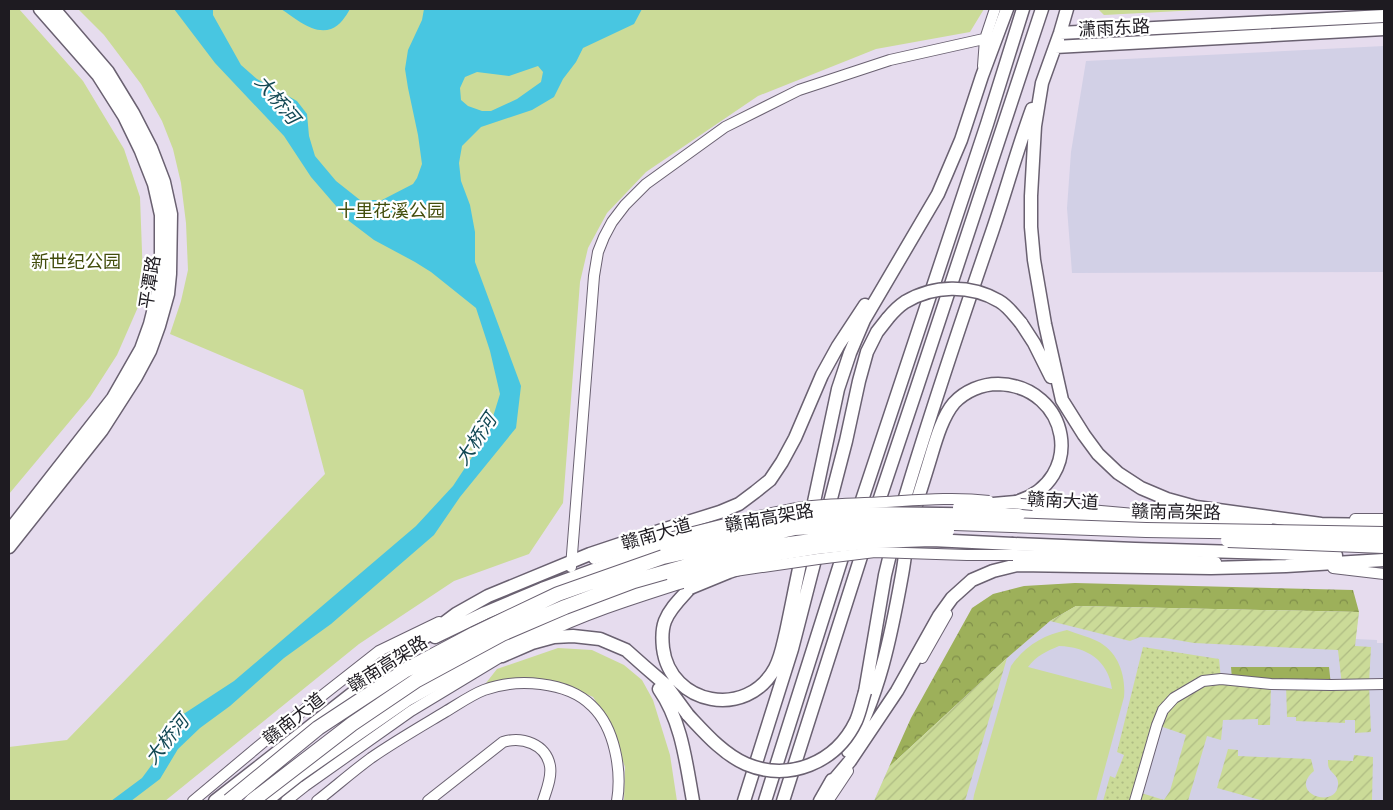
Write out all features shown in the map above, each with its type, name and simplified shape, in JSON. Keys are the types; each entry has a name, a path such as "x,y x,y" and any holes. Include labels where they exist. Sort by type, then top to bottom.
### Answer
{"highway":[{"name":"赣南高架路","path":"228,801 318,728 406,670 474,634 558,594 664,557 795,528 862,524 926,522 1146,530 1384,534"},
{"name":"赣南高架路","path":"252,801 378,706 417,680 502,634 565,606 634,581 711,560 775,546 833,538 938,531 1384,546"}],"main road":[{"name":"平潭路","path":"9,531 113,398 141,349 158,292 160,272 161,215 154,184 141,151 124,116 98,75 40,9"},
{"name":"平潭路","path":"9,547 102,430 136,378 150,352 159,326 168,294 170,274 171,214 164,182 151,148 133,113 108,72 54,9"},
{"path":"816,548 729,572 690,588 674,605 665,621 662,639 669,668 680,682 692,692 706,698 723,701 752,693 766,682 776,667 782,648 838,389 850,353 864,320 938,194 961,140 982,76 991,38 1008,9"},
{"path":"765,801 832,589 987,124 1023,9"},
{"path":"783,801 849,591 1042,9"},
{"path":"407,700 469,670 532,643 554,637 573,636 600,639 626,650 666,685 707,736 745,763 775,771 796,770 815,764 845,739 856,721 865,692 885,575 896,528 918,454 1025,127 1055,48 1067,9"},
{"name":"潇雨东路","path":"1060,33 1384,16"},
{"name":"潇雨东路","path":"1055,48 1384,29"},
{"path":"982,76 987,124"},
{"path":"1042,83 1032,158 1031,227 1034,260 1045,324 1062,400"},
{"path":"384,668 456,614 488,596 571,565 664,539 739,504 755,492 770,480 782,462 795,438 822,375 838,346 858,314 900,258"},
{"path":"744,801 794,640 846,441 867,352 877,332 888,318 904,303 923,293 944,288 964,289 982,293 999,301 1010,310 1034,343 1062,400 1079,429 1098,454 1118,473 1141,488 1167,500 1196,507 1321,524"},
{"path":"820,801 856,738 880,676 889,642 910,528 939,434 946,416 954,403 965,394 977,388 991,384 1008,384 1038,396 1057,421 1061,435 1062,450 1058,466 1052,479 1029,498 1012,502 974,506 864,513"},
{"name":"赣南大道","path":"215,801 384,668 439,635 542,589 594,570 664,539 771,523 802,516 864,513 1019,515 1135,521 1384,525"},
{"path":"266,801 299,774 407,700 548,622 624,593 675,581 749,559 816,548 874,542 932,540 1013,549 1135,549 1384,558"},
{"path":"828,787 850,761 882,714 939,616 952,598 972,580 993,571 1017,564 1211,568 1286,566 1384,558"},
{"path":"644,666 668,700 678,726 693,801"}],"street":[{"path":"571,565 594,276 598,252 612,222 625,205 646,184 725,127 799,90 890,60 991,38 995,9"},
{"path":"664,539 741,520 803,508 823,505 911,500 974,499 1136,515 1384,518"},
{"path":"286,801 411,711 506,654 557,628 675,581 875,552 1013,549 1136,558 1346,569 1384,574"},
{"path":"828,801 894,704 949,611 970,587 995,573 1024,570 1250,572 1328,568"},
{"path":"193,801 272,735 378,651 456,614"},
{"path":"1135,801 1157,725 1164,710 1174,698 1203,681 1221,679 1271,684 1384,684"},
{"path":"318,801 370,759 412,731 483,690 502,685 524,683 560,687 586,700 599,712 610,733 618,762 620,789 618,801"},
{"path":"428,801 504,742 513,739 526,741 541,749 547,758 550,767 549,784 543,801"}],"shaded area":[{"path":"1384,46 1384,272 1072,273 1067,208 1071,152 1086,61"},
{"path":"1076,606 1359,612 1355,639 1377,640 1377,643 1384,643 1384,801 874,801 889,767 1007,658 1050,621"}],"green space":[{"name":"新世纪公园","path":"9,9 19,9 83,81 124,149 140,197 143,278 138,307 117,355 90,397 9,494"},
{"name":"十里花溪公园","path":"78,9 984,9 970,32 876,49 758,96 646,172 607,213 588,248 580,282 563,503 529,554 454,581 359,644 165,801 9,801 9,747 67,740 325,474 303,390 170,334 181,301 188,270 186,223 181,183 173,149 162,121 141,84 104,35"},
{"path":"1098,9 1217,9 1104,15"},
{"path":"1075,583 1353,590 1359,612 1076,606 1050,621 1007,658 889,767 911,718 972,608 993,594 1024,586"},
{"path":"1076,606 1359,612 1355,646 1371,647 1369,684 1371,732 1355,733 1355,720 1345,720 1345,723 1296,721 1296,717 1287,717 1286,684 1342,685 1338,650 1194,643 1165,638 1140,637 1130,641 1050,621"},
{"path":"1067,630 1104,645 1119,664 1124,680 1124,697 1096,801 973,801 1011,666 1035,642","holes":["1059,646 1087,652 1101,663 1110,679 1112,689 1028,667 1038,657 1050,650"]},
{"path":"1143,647 1219,659 1221,679 1163,710 1135,801 1103,801 1110,776 1115,778 1124,755 1117,752"},
{"path":"558,648 592,650 624,665 642,680 653,700 670,755 677,801 624,801 625,767 608,720 593,697 570,687 531,679 486,683 497,669"},
{"path":"1007,658 965,801 874,801 889,767"},
{"path":"1231,667 1329,667 1331,685 1232,679"},
{"path":"1203,681 1271,684 1270,725 1258,725 1258,719 1223,720 1221,740 1207,736 1188,801 1135,801 1138,792 1164,800 1170,791 1186,735 1157,725 1163,710"},
{"path":"1228,749 1238,750 1238,756 1311,759 1314,771 1307,779 1306,786 1309,792 1315,796 1322,797 1330,796 1335,792 1338,785 1336,777 1330,770 1328,760 1353,761 1354,755 1373,757 1372,801 1264,801 1217,788"}],"water":[{"name":"大桥河","path":"174,9 213,9 213,15 241,65 257,79 297,101 307,114 309,136 315,156 336,181 360,200 382,200 413,184 422,164 405,69 408,50 422,20 424,9 642,9 634,24 583,48 554,97 532,110 481,127 462,146 459,163 461,181 470,205 475,232 475,262 521,386 516,428 460,497 434,535 331,624 284,658 230,706 200,728 178,749 160,779 131,801 111,801 142,778 162,751 182,715 234,681 416,526 453,486 488,433 500,394 490,351 476,308 431,272 374,240 349,221 311,177 284,136 215,63","holes":["538,66 543,72 541,82 517,99 491,111 482,111 468,106 461,100 460,88 465,77 477,72 509,76"]},
{"path":"281,9 350,9 337,26 331,29 318,30 304,25"}]}
